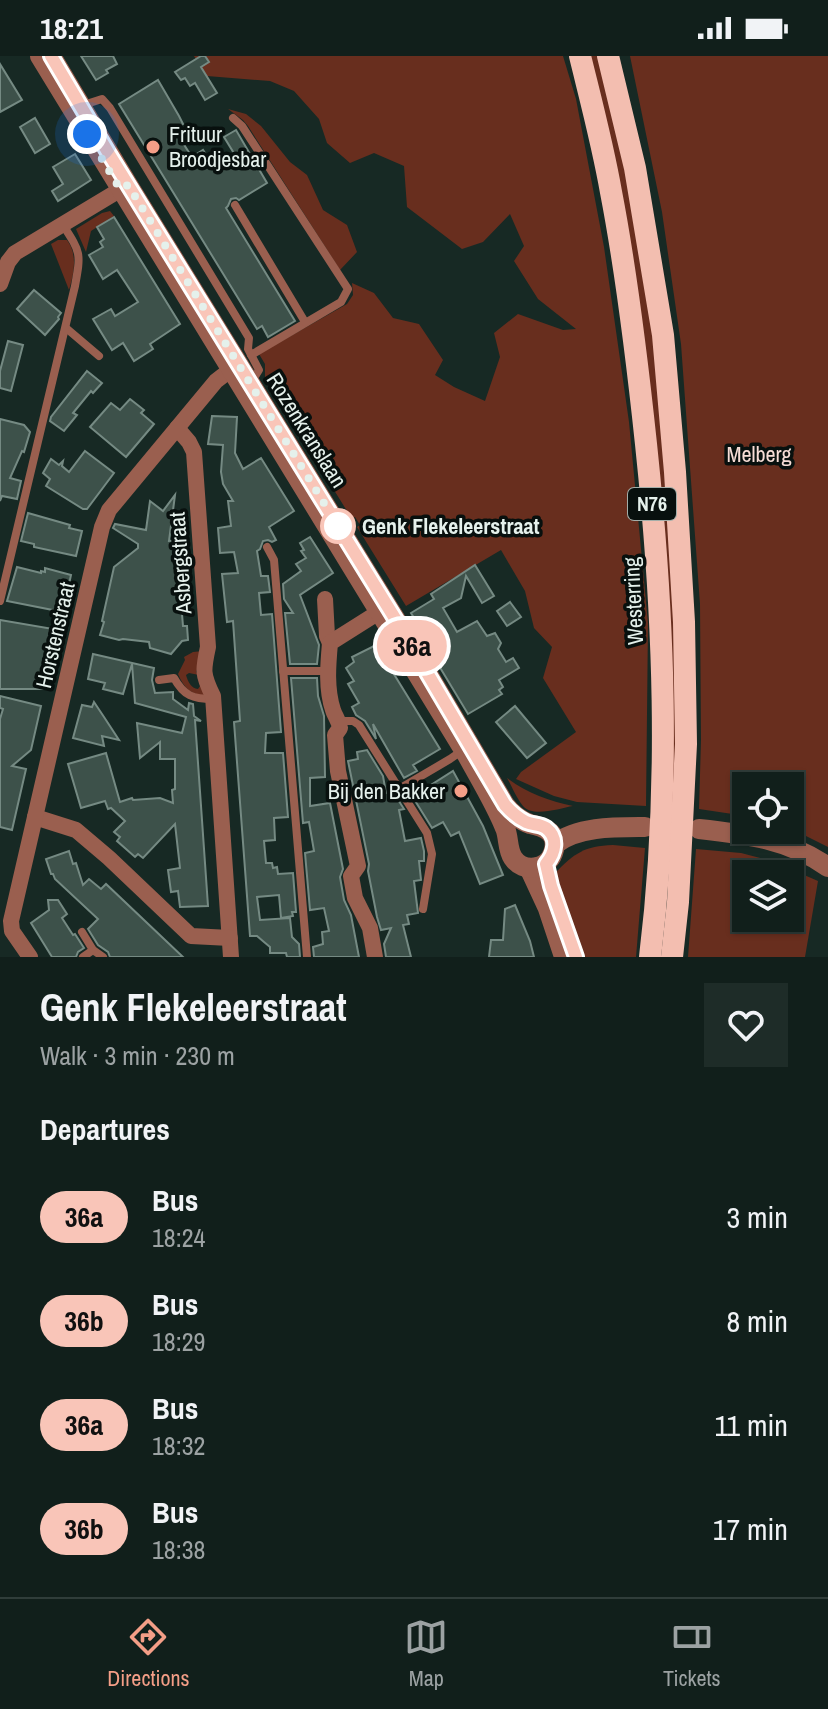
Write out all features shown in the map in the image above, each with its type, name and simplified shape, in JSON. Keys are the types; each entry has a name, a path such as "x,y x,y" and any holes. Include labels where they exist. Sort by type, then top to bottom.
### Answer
{"highway":[{"name":"Westerring","path":"580,56 611,191 636,346 651,484 660,607 664,740 658,896 650,957"},
{"name":"N76","path":"608,56 635,168 663,335 675,472 684,622 686,744 672,957"}],"street":[{"name":"Rozenkranslaan","path":"40,56 240,363 463,749 505,828 512,858 518,864 536,866 551,886 576,957"},
{"name":"Rozenkranslaan","path":"51,56 76,108"},
{"path":"0,284 15,253 124,187"},
{"name":"Rozenkranslaan","path":"240,363 384,609 475,751 505,805 543,832"},
{"name":"Horstenstraat","path":"30,957 12,931 11,921 102,527 109,510 216,381 240,363"},
{"name":"Asbergstraat","path":"177,428 194,452 208,647 203,669 213,699 231,957"},
{"path":"325,599 330,643 328,671 333,712 340,728 335,735 338,771 358,866 351,876 355,898 370,928 375,957"},
{"path":"330,643 384,609"},
{"path":"35,817 76,830 191,936 230,938"},
{"path":"510,841 521,826 543,832 635,827"},
{"path":"699,829 751,835 791,846 828,867"},
{"path":"536,866 554,851 543,832"},
{"name":"Rozenkranslaan","path":"536,866 562,957"}],"lane":[{"path":"76,108 102,99 110,108 249,338 248,349 240,363"},
{"path":"233,118 242,126 348,289 341,302 240,363"},
{"path":"235,205 305,322"},
{"path":"0,601 80,259 76,245 63,225"},
{"path":"66,328 99,356"},
{"path":"267,547 274,560 307,957"},
{"path":"283,671 328,671"},
{"path":"159,680 174,678 179,688 192,698 213,699"},
{"path":"339,721 353,721 359,725 427,833 432,854 423,909"},
{"path":"399,789 463,749"},
{"path":"82,932 93,950 103,957"},
{"path":"83,957 93,950"}],"green space":[{"path":"194,56 563,56 576,99 604,247 629,422 648,623 646,806 577,802 554,796 516,779 521,772 576,732 543,678 552,647 534,628 525,591 501,550 406,606 357,527 360,525 355,517 352,519 265,379 265,364 259,354 347,304 353,295 352,283 374,293 393,318 419,324 443,360 435,375 485,401 500,357 494,333 518,314 563,330 576,329 538,299 514,261 524,246 510,214 483,242 462,249 407,207 404,166 374,153 350,163 327,143 319,119 294,91 270,81 207,76"},
{"path":"589,56 599,56 630,191 662,405 677,661 675,809 672,808 672,657"},
{"name":"Melberg","path":"630,56 828,56 828,847 804,835 804,772 732,772 732,814 699,809 700,604 681,344 662,212"},
{"path":"228,109 246,114 261,126 290,162 307,175 323,210 347,225 357,252 340,270 248,126"},
{"path":"110,211 114,216 91,231 86,252 76,229"},
{"path":"67,240 73,252 69,290 51,244"},
{"path":"203,651 196,672 199,675 186,675 193,687 198,689 202,683 206,696 189,690 178,674 184,657"},
{"path":"507,778 538,796 573,806 540,812 527,810"},
{"path":"613,845 645,848 636,957 580,957 555,873 581,852"},
{"path":"696,849 741,853 768,860 732,860 732,932 804,932 804,875 818,881 805,957 688,957"}],"building":[{"path":"81,56 113,56 117,64 96,80"},
{"path":"201,56 209,62 201,67 217,93 205,100 195,83 190,86 185,78 181,80 175,72"},
{"path":"0,64 22,100 0,112"},
{"path":"158,80 183,124 180,126 186,136 181,140 192,157 203,150 214,167 235,155 224,137 236,130 267,183 239,200 231,199 226,208 295,321 268,337 262,326 257,329 119,104"},
{"path":"35,118 50,144 35,153 20,127"},
{"path":"75,154 91,180 58,201 52,191 63,184 53,167"},
{"path":"114,217 180,324 150,344 153,349 134,361 123,343 112,350 93,319 111,309 115,316 138,302 117,270 103,279 89,255 103,247 100,242 104,239 97,227"},
{"path":"34,290 61,313 45,335 17,309"},
{"path":"8,341 23,345 11,391 0,388 0,371"},
{"path":"87,371 102,383 73,413 77,415 64,431 50,421 51,417"},
{"path":"130,399 144,410 141,413 154,424 126,457 90,427 111,403 120,410"},
{"path":"212,416 237,417 235,453 243,469 261,458 294,511 269,527 276,540 263,541 257,551 261,576 268,576 270,592 259,593 261,615 272,614 281,732 266,733 265,753 283,753 288,817 274,818 275,840 264,841 266,863 277,867 278,874 293,873 296,912 292,912 293,916 281,918 279,895 257,897 260,920 290,918 292,937 299,944 300,957 270,953 270,947 257,936 250,936 234,722 240,721 233,621 227,622 222,574 238,573 234,552 220,553 218,528 231,526 228,501 233,501 223,484 223,445 208,444"},
{"path":"0,419 24,425 30,432 24,452 10,478 21,481 17,499 2,496 0,501"},
{"path":"85,451 114,473 87,509 83,509 46,486 50,479 43,473 51,459 59,465 63,461 62,466 69,472"},
{"path":"175,495 169,541 181,540 186,602 181,602 188,640 182,641 171,654 150,648 149,642 100,635 114,567 138,548 138,544 113,528 115,524 146,530 150,501 163,511"},
{"path":"28,513 82,531 76,556 21,541"},
{"path":"310,537 333,573 300,595 319,645 317,664 290,664 285,613 293,613 284,599 283,584 301,571 296,564 306,558 300,543"},
{"path":"475,565 494,596 482,603 466,576 461,598 443,608 457,632 477,621 487,636 495,633 501,643 498,649 506,662 513,658 519,668 499,680 503,687 499,690 502,694 468,714 424,641 427,639 411,613 434,599 431,594"},
{"path":"17,567 41,573 45,572 45,568 71,575 63,612 7,601"},
{"path":"510,602 521,617 507,626 497,611"},
{"path":"0,620 59,630 46,689 0,689"},
{"path":"376,645 440,749 413,765 417,771 404,778 373,724 376,739 352,707 359,703 348,684 354,681 346,668 354,662 352,657"},
{"path":"93,654 154,668 152,680 155,693 173,692 173,699 188,710 189,703 193,704 194,716 201,721 195,720 208,906 180,907 178,891 171,892 168,870 180,868 175,824 143,858 138,854 135,857 117,841 120,837 114,832 125,821 111,808 108,809 105,801 81,808 68,764 106,753 120,802 132,798 160,798 173,803 175,759 160,759 160,742 140,758 137,723 182,733 186,717 135,703 132,664 123,694 103,689 105,683 88,679"},
{"path":"291,678 317,678 324,716 325,777 310,778 310,806 330,803 343,869 340,877 344,900 351,915 359,957 314,957 313,947 323,944 322,932 329,931 324,908 310,910 305,853 314,851 309,822 303,823"},
{"path":"0,696 41,706 31,750 12,766 26,769 12,830 0,827 0,719 3,709 0,708"},
{"path":"94,702 119,740 102,736 104,746 73,738 82,705 92,707"},
{"path":"515,706 546,743 527,758 496,722"},
{"path":"367,750 383,776 386,793 393,792 404,809 399,810 405,841 421,838 424,851 424,861 419,861 421,880 414,881 418,913 407,915 409,924 403,925 411,957 386,957 384,944 391,928 381,930 377,917 348,761 358,759 357,752"},
{"path":"453,771 483,826 503,875 480,884 459,832 451,836 443,822 432,828 409,791 423,783 426,788"},
{"path":"69,851 83,885 89,879 101,889 106,884 183,957 110,957 88,929 98,919 51,874 46,859"},
{"path":"48,900 58,900 67,914 62,918 84,948 76,957 52,957 31,923 49,910"},
{"path":"515,905 534,957 489,957 491,940 503,940 505,909"}],"bus line":[{"name":"36a","path":"51,56 399,625 505,805 518,817 545,827 551,834 554,851 546,864 576,957"}],"place":[{"name":"Frituur Broodjesbar","path":"153,147"},
{"name":"Genk Flekeleerstraat","path":"338,526"},
{"name":"Bij den Bakker","path":"461,791"}],"route":[{"path":"87,134 120,189 128,185 338,526"}]}
